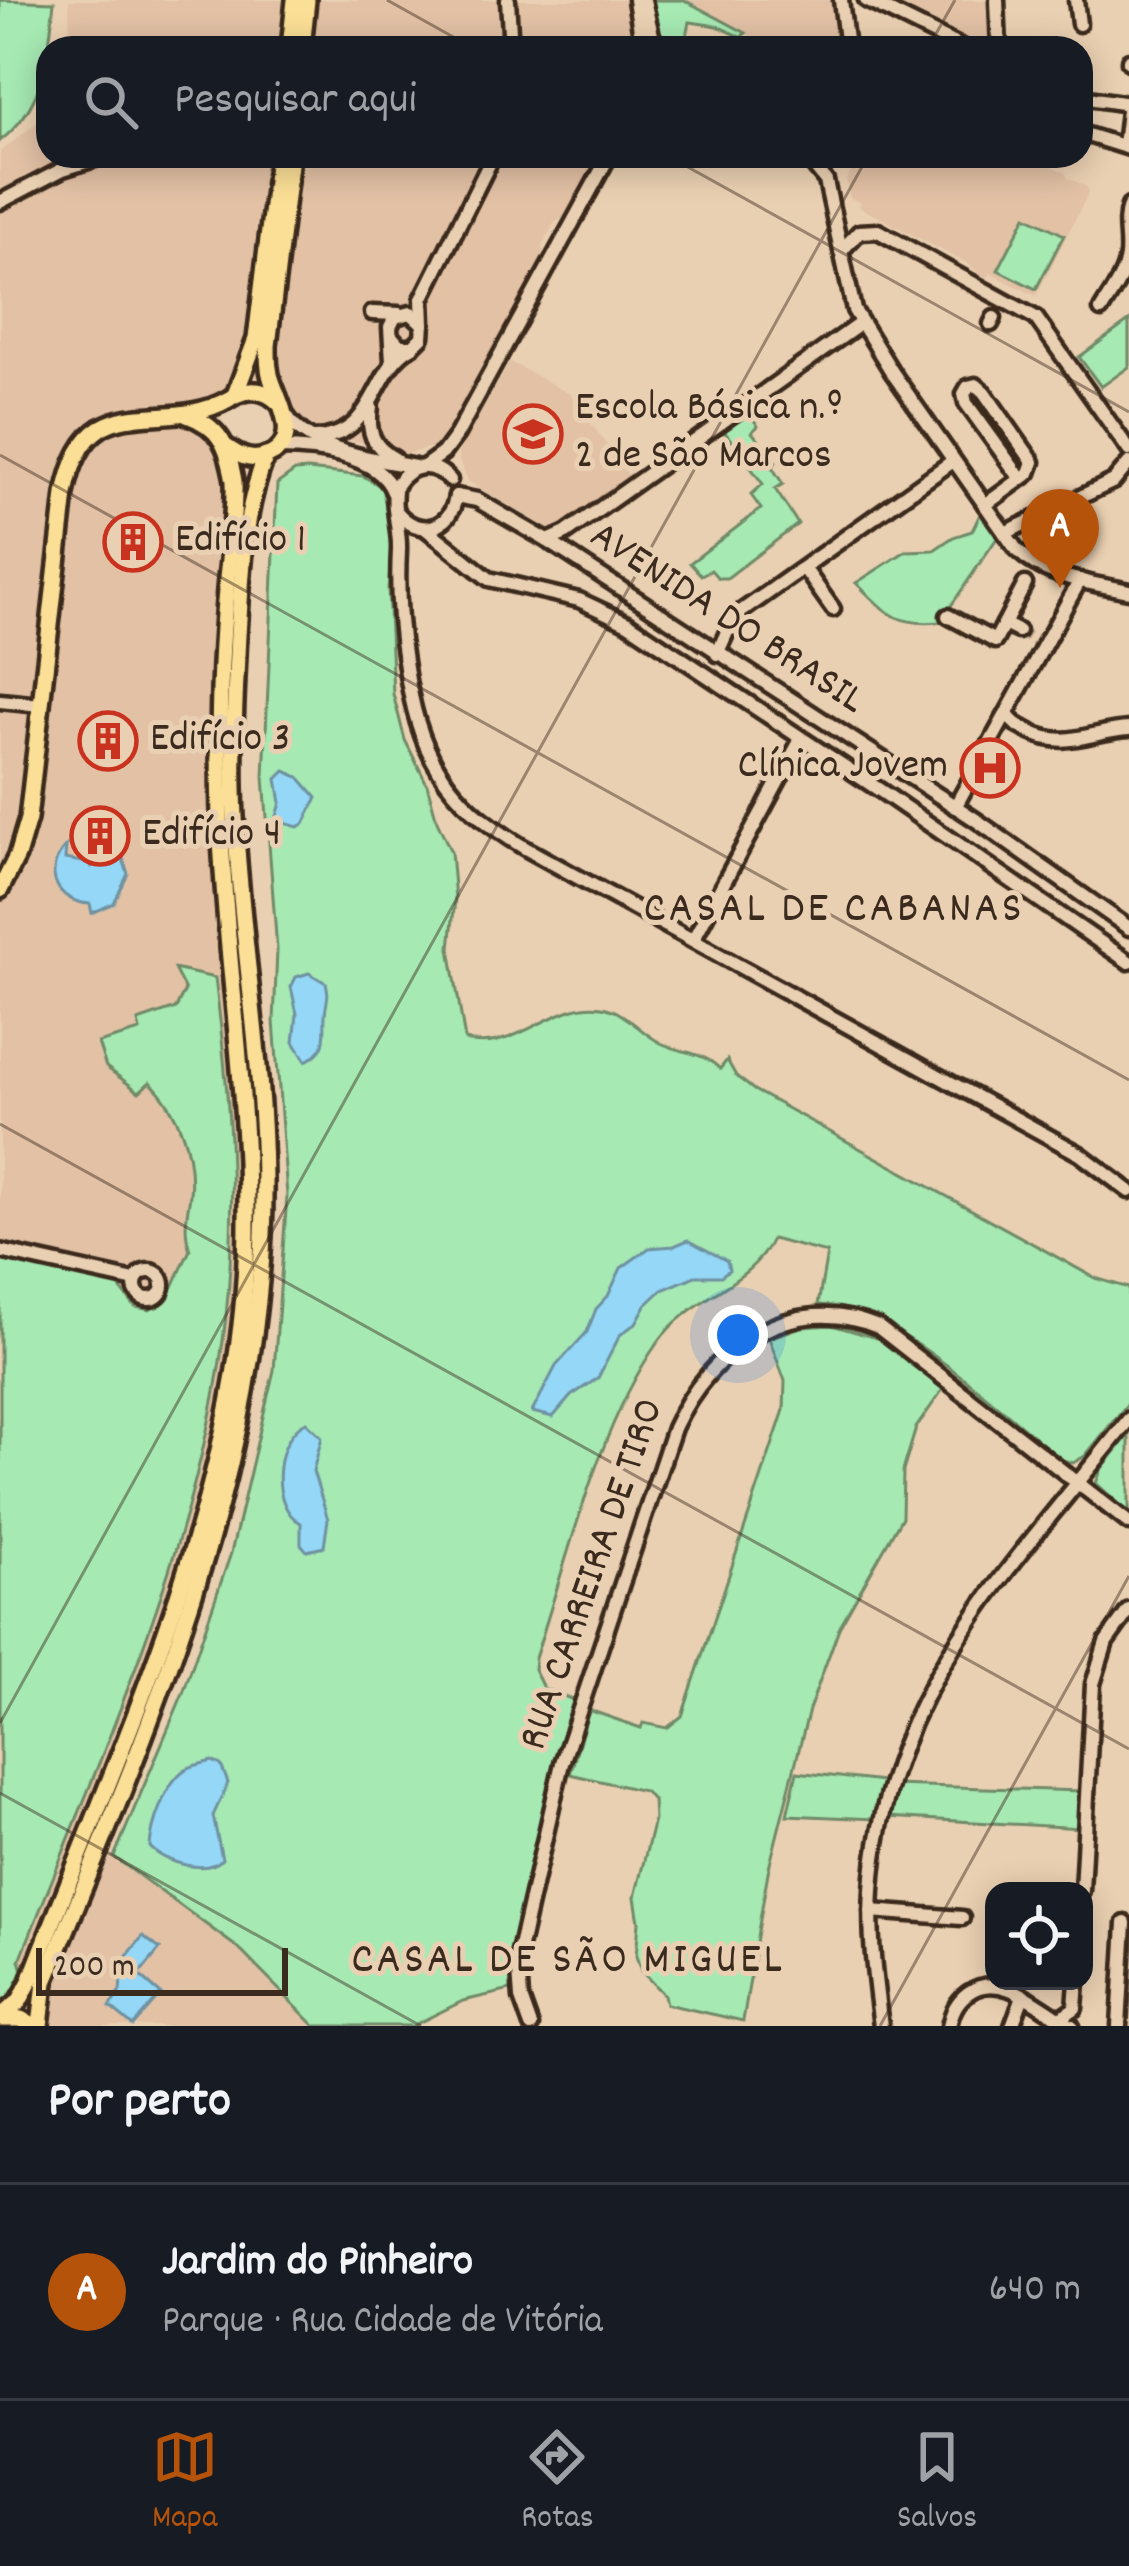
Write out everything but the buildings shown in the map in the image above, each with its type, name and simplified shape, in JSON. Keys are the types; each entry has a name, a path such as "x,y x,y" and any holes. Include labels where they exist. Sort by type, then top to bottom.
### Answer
{"main road":[{"path":"291,36 295,0"},
{"path":"304,36 308,0"},
{"path":"0,2018 19,2002 30,1981 145,1685 200,1524 223,1432 241,1324 250,1181 220,780 225,592 235,514 219,417 256,339 277,168"},
{"path":"0,2018 37,2026 45,1982 216,1528 239,1433 257,1322 264,1179 235,817 234,719 249,511 272,452 286,432 268,346 290,168"},
{"path":"0,890 24,836 64,494 74,460 96,432 142,413 209,411 232,397 262,391 285,412"},
{"path":"187,415 213,428 246,458 272,452"}],"street":[{"path":"508,0 510,36"},
{"path":"640,0 643,36"},
{"path":"640,0 651,36"},
{"path":"841,0 846,36"},
{"path":"866,0 940,36"},
{"path":"997,0 998,36"},
{"path":"1076,0 1078,24"},
{"path":"1093,99 1129,104 1127,147 1093,137"},
{"path":"0,202 66,168"},
{"path":"416,466 389,456 375,443 369,425 371,406 392,362 422,337 422,299 485,168"},
{"path":"602,168 457,434 443,453 401,477 394,499 396,592 412,709 425,750 445,783 505,836 1080,1154 1129,1191"},
{"path":"816,168 826,181"},
{"path":"823,168 854,310 952,461 1005,533 1034,563 1129,591"},
{"path":"1101,310 1127,257 1127,211"},
{"path":"842,251 860,232 878,231 1023,308 1054,340 1129,449"},
{"path":"392,362 392,322 422,299"},
{"path":"413,346 400,346 374,314 415,315 423,324"},
{"path":"548,542 861,323"},
{"path":"985,505 1021,479 1032,470 1031,459 984,392 968,387 966,403 1021,479"},
{"path":"314,438 337,434 371,406"},
{"path":"285,412 293,425 314,438 439,470 450,480"},
{"path":"457,434 450,459 454,504 448,535 460,557"},
{"path":"272,452 302,448 372,466 386,476 405,521 424,528 498,583 579,601 615,616 1129,962"},
{"path":"718,654 737,615 952,461"},
{"path":"1005,533 1114,481 1129,463"},
{"name":"AVENIDA DO BRASIL","path":"454,504 483,502 548,542 955,807 1129,928"},
{"path":"398,560 406,542 424,528 444,522 454,504"},
{"path":"804,568 833,609"},
{"path":"955,807 1007,714 1039,643 1080,580"},
{"path":"948,616 995,641 1025,584"},
{"path":"1004,624 1018,631"},
{"path":"0,701 41,705"},
{"path":"1007,714 1011,722 1038,736 1066,743 1102,730 1129,729"},
{"path":"694,940 801,739"},
{"path":"0,1251 135,1281"},
{"name":"RUA CARREIRA DE TIRO","path":"532,2026 521,1998 518,1957 565,1750 669,1438 695,1389 723,1357 761,1330 785,1320 831,1315 858,1319 892,1335 1129,1523"},
{"path":"881,2026 871,1911 875,1857 890,1782 920,1702 943,1658 996,1581 1129,1419"},
{"path":"1082,1882 1093,1684 1106,1642 1129,1610"},
{"path":"871,1911 962,1918"},
{"path":"1119,2026 1125,1923"},
{"path":"949,2026 959,2002 982,1986 999,1984 1069,2024 1076,1990"},
{"path":"1012,2026 1023,1996"}],"shaded area":[{"path":"69,0 630,0 635,36 70,36"},
{"path":"686,0 836,0 840,36 750,36"},
{"path":"868,0 997,0 1000,36 947,36"},
{"path":"35,124 36,168 596,168 570,216 555,222 542,246 546,261 443,444 406,454 315,431 300,418 286,390 235,379 208,403 208,434 228,488 213,666 212,772 240,1177 235,1312 223,1397 198,1508 169,1598 77,1835 134,1870 238,1948 315,2026 0,2026 0,152"},
{"path":"854,168 1056,168 1087,187 1088,194 1036,296 991,273 988,278 979,274 859,207 861,203 850,198 846,180"},
{"name":"Escola Básica n.º 2 de São Marcos","path":"510,362 570,394 629,476 549,529 469,482 459,461 458,453"}],"green space":[{"path":"0,0 54,2 49,36 36,36 36,95 0,141"},
{"path":"651,0 684,0 746,33 739,36 690,22 687,36 657,33"},
{"path":"1026,216 1064,235 1036,289 998,270"},
{"path":"1129,321 1129,367 1101,387 1079,357"},
{"path":"749,413 758,426 752,432 776,462 772,467 783,484 775,489 798,524 727,578 718,578 711,570 701,575 690,563 761,509 751,495 763,484 724,431"},
{"path":"295,471 363,476 382,487 393,541 388,588 393,694 405,740 427,784 451,852 455,899 450,948 465,1040 501,1040 571,1010 607,1008 661,1043 700,1056 720,1069 727,1060 736,1076 754,1090 1095,1278 1129,1288 1129,1402 1085,1456 1073,1463 1062,1460 912,1341 847,1309 818,1305 827,1253 772,1239 750,1269 671,1327 637,1376 601,1453 535,1658 534,1669 543,1688 574,1700 516,1930 511,1990 463,2001 412,2026 315,2026 238,1948 114,1857 183,1693 231,1553 274,1370 287,1196 264,777 277,484"},
{"path":"981,512 999,535 940,622 912,622 893,615 856,583 906,551 934,550 972,531"},
{"path":"174,969 215,978 224,1062 231,1231 226,1316 214,1398 172,1562 144,1643 20,1960 24,1974 0,2009 0,1258 117,1284 135,1307 150,1310 169,1295 190,1250 187,1149 160,1093 150,1082 139,1092 106,1067 98,1043 140,1031 138,1021 176,1008 185,990"},
{"path":"832,1325 880,1339 943,1389 916,1428 903,1471 902,1517 839,1628 809,1710 768,1872 743,2021 666,2004 664,1995 641,1971 636,1956 635,1897 654,1820 653,1800 644,1791 570,1774 589,1710 641,1728 643,1723 667,1728 682,1716 784,1410 785,1381 769,1338 801,1327"},
{"path":"1129,1435 1129,1513 1096,1483"},
{"path":"797,1772 883,1782 875,1819 787,1815"},
{"path":"893,1785 1082,1791 1081,1828 887,1817"}],"water":[{"path":"285,771 299,777 317,798 298,827 277,816 281,803 277,779"},
{"path":"66,846 65,859 83,862 85,856 92,857 92,866 119,846 128,874 114,903 92,913 90,904 61,891 55,865"},
{"path":"309,973 326,983 328,995 324,1042 306,1061 294,1042 297,1014 291,987 296,977"},
{"path":"688,1240 727,1261 729,1270 721,1276 695,1276 662,1290 620,1335 598,1378 571,1396 553,1417 532,1412 556,1366 587,1332 621,1268 649,1248"},
{"path":"306,1422 322,1437 313,1471 328,1519 324,1547 307,1551 301,1544 301,1523 290,1514 280,1487 288,1441"},
{"path":"212,1761 221,1765 228,1783 213,1816 222,1859 196,1866 165,1858 150,1847 165,1796 183,1771"},
{"path":"143,1936 160,1949 139,1975 161,1994 133,2026 110,2007 120,1991 123,1961"}],"tunnel":[{"path":"1018,631 1035,641"}],"place":[{"name":"Escola Básica n.º 2 de São Marcos","path":"533,434"},
{"name":"Edifício 1","path":"133,542"},
{"name":"Jardim do Pinheiro","path":"1060,588"},
{"name":"Edifício 3","path":"108,741"},
{"name":"Clínica Jovem","path":"990,768"},
{"name":"Edifício 4","path":"100,836"}],"district":[{"name":"CASAL DE CABANAS","path":"834,911"},
{"name":"CASAL DE SÃO MIGUEL","path":"568,1962"}]}
